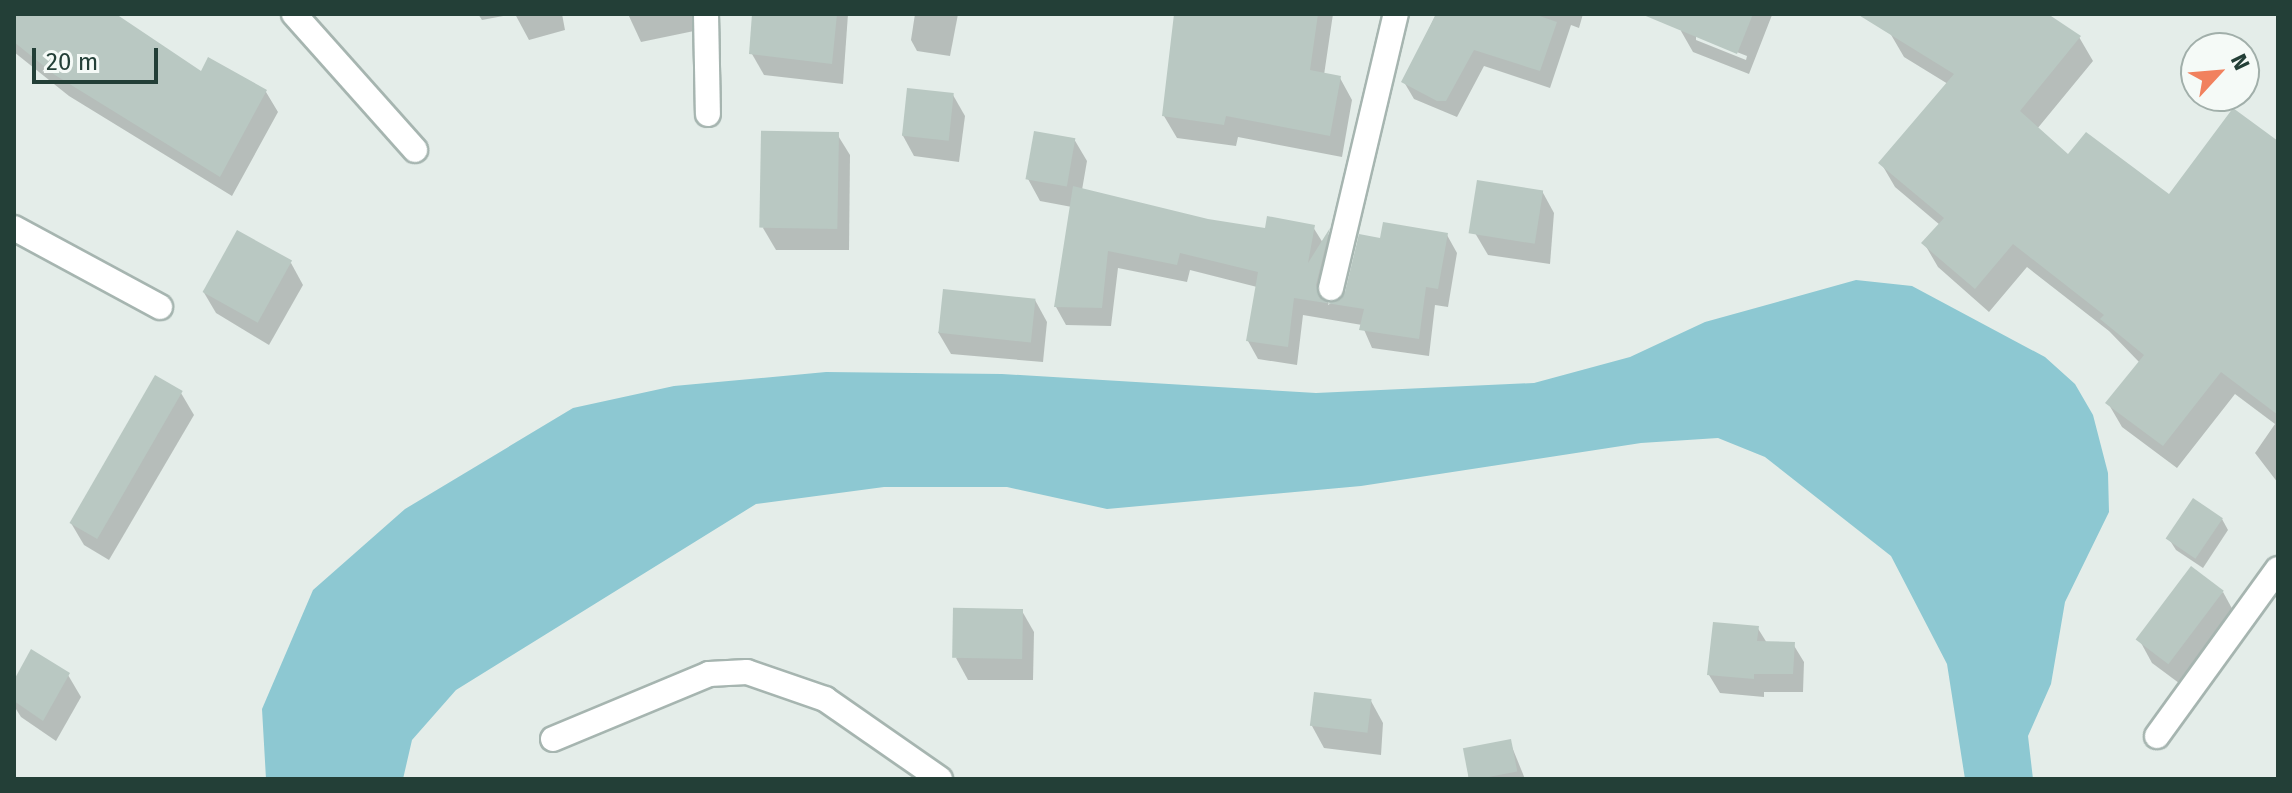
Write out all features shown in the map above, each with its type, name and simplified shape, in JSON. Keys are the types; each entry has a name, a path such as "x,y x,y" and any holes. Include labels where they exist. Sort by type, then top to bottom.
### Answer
{"street":[{"path":"294,14 415,150"},
{"path":"706,14 708,114"},
{"path":"1331,288 1396,14"},
{"path":"14,228 160,307"},
{"path":"2157,736 2278,569"},
{"path":"553,739 709,674 747,672 825,699 940,779"}],"water":[{"path":"1856,280 1912,286 2045,357 2075,384 2093,415 2108,473 2109,512 2065,602 2051,684 2028,736 2033,779 1965,779 1947,664 1891,556 1765,457 1718,438 1641,443 1361,486 1107,509 1007,487 884,487 756,504 456,690 412,740 403,779 266,779 262,709 313,590 405,509 573,408 674,386 826,372 1002,374 1316,393 1534,383 1630,357 1705,322"}],"building":[{"path":"14,14 116,14 201,71 208,57 267,90 220,177 55,75 14,42"},
{"path":"752,14 837,14 832,64 749,54"},
{"path":"1174,14 1318,14 1310,70 1341,76 1330,136 1226,116 1224,125 1162,116"},
{"path":"1436,14 1534,14 1557,22 1540,71 1474,50 1446,101 1437,101 1401,82"},
{"path":"1641,14 1753,14 1737,54"},
{"path":"1857,14 2048,14 2081,36 2020,111 2068,154 2086,132 2169,194 2230,112 2238,112 2278,141 2278,415 2221,372 2163,446 2105,403 2144,355 2100,319 2104,315 2013,244 1975,289 1921,243 1944,218 1878,163 1954,74"},
{"path":"907,88 954,93 949,141 902,136"},
{"path":"761,131 839,132 837,229 759,228"},
{"path":"1034,131 1075,138 1067,187 1025,179"},
{"path":"1477,180 1543,190 1535,244 1469,233"},
{"path":"1073,186 1208,219 1265,228 1267,216 1315,225 1308,263 1330,228 1316,285 1320,298 1328,303 1345,292 1359,234 1380,238 1383,222 1448,233 1438,289 1426,287 1419,339 1359,330 1364,309 1294,298 1288,347 1246,341 1258,272 1180,253 1177,265 1108,251 1102,308 1054,307"},
{"path":"237,230 292,261 258,323 203,292"},
{"path":"943,289 1035,299 1031,342 938,333"},
{"path":"155,375 183,391 97,539 70,523"},
{"path":"2193,498 2223,518 2195,559 2166,539"},
{"path":"2191,566 2224,591 2168,664 2136,639"},
{"path":"953,608 1023,609 1022,659 952,658"},
{"path":"1713,622 1759,626 1757,641 1795,642 1793,674 1754,674 1754,679 1707,675"},
{"path":"31,649 70,673 43,721 14,701 14,680"},
{"path":"1314,692 1372,699 1367,733 1310,726"},
{"path":"1511,739 1517,771 1469,779 1463,748"}]}
